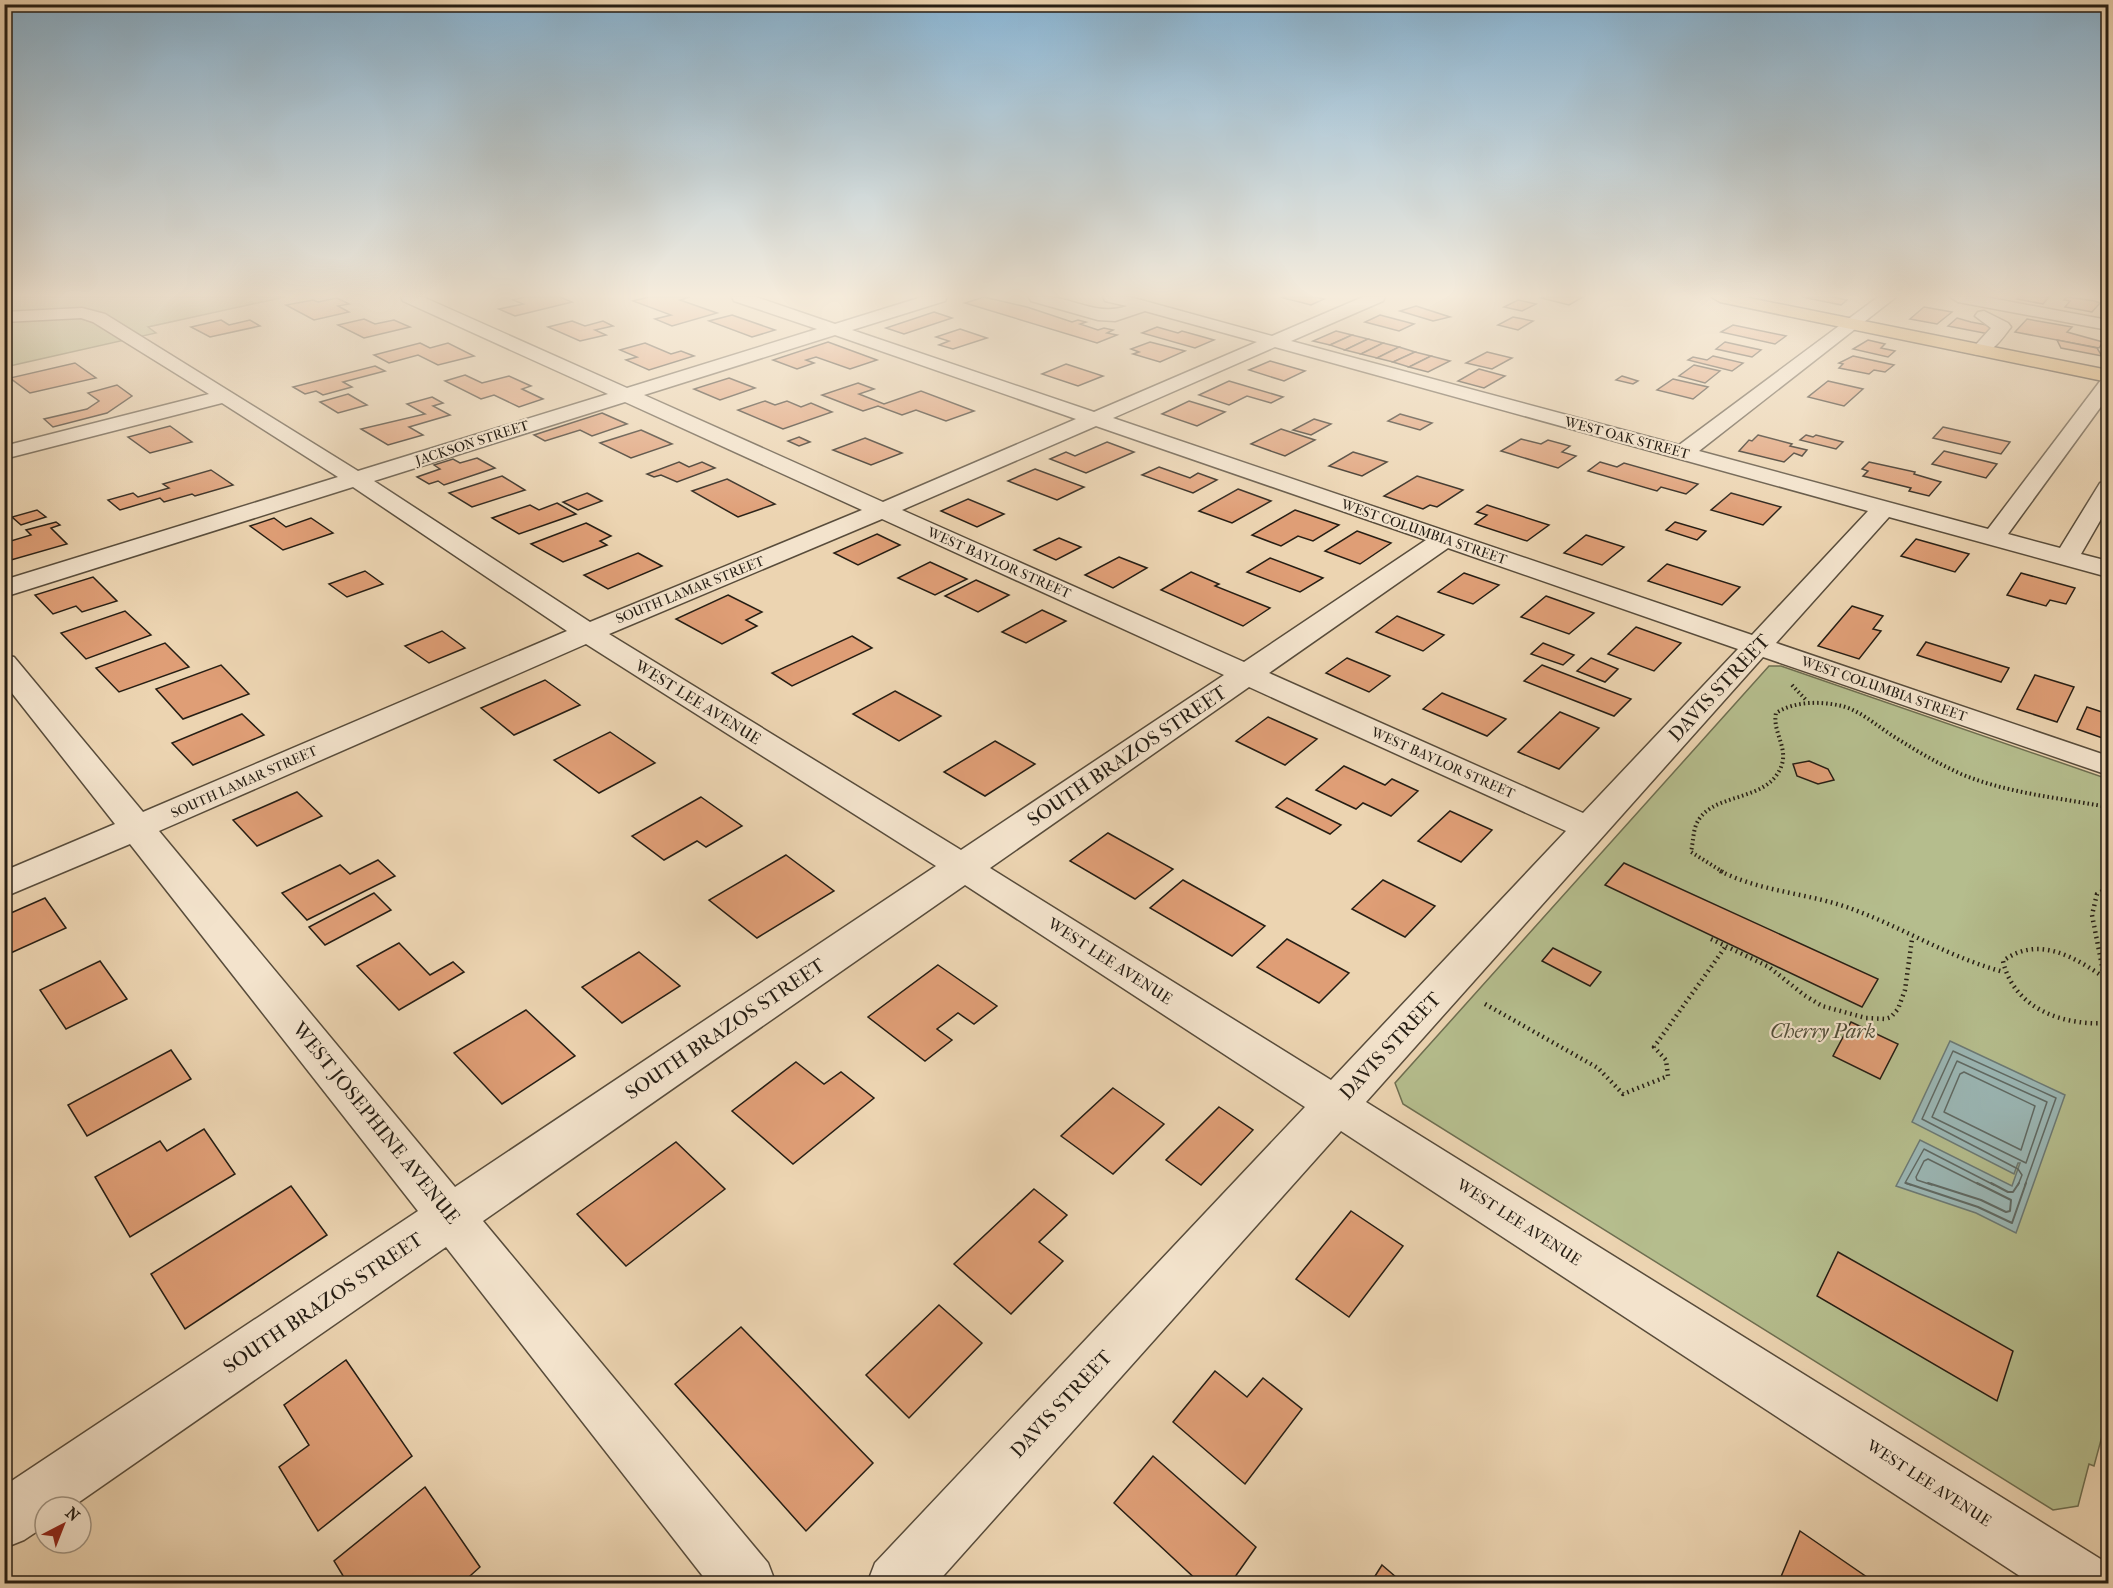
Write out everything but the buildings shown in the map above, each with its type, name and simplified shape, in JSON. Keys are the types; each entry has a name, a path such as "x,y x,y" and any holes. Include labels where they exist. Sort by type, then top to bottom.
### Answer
{"main road":[{"path":"2085,371 2109,376"}],"street":[{"name":"WEST LEE AVENUE","path":"187,371 357,480 587,633 963,867 2086,1584"},
{"name":"WEST BAYLOR STREET","path":"574,371 1590,829"},
{"name":"JACKSON STREET","path":"4,589 699,371"},
{"name":"WEST COLUMBIA STREET","path":"957,371 1758,646 1996,734 2109,766"},
{"name":"SOUTH LAMAR STREET","path":"4,885 587,633 883,510 1203,371"},
{"name":"WEST OAK STREET","path":"1381,371 2109,569"},
{"path":"1682,453 1790,371"},
{"path":"1993,538 2106,393"},
{"path":"4,453 226,396"},
{"path":"2066,558 2109,488"},
{"name":"DAVIS STREET","path":"896,1584 1884,508"},
{"name":"SOUTH BRAZOS STREET","path":"4,1520 1445,539"},
{"name":"WEST JOSEPHINE AVENUE","path":"4,663 747,1584"}],"path":[{"path":"2004,972 1959,959 1840,905 1733,878 1703,863 1691,852 1697,822 1714,807 1763,788 1778,774 1785,754 1774,718 1780,710 1807,702 1841,706 1855,711 1916,751 1962,774 2010,789 2109,807"},
{"path":"2106,979 2092,915 2097,894 2109,888"},
{"path":"1711,939 1767,966 1808,1001 1866,1019 1885,1020 1892,1016 1905,991 1907,955 1912,939"},
{"path":"1485,1004 1598,1068 1623,1094 1668,1076 1670,1069 1667,1061 1654,1047 1726,946"},
{"path":"2106,979 2075,959 2036,949 2021,950 2010,954 2003,962 2009,984 2021,996 2056,1017 2095,1025 2109,1023"}],"green space":[{"name":"Cherry Park","path":"1769,666 1781,666 2108,779 2108,1414 2094,1466 2089,1464 2078,1506 2053,1510 1403,1104 1395,1083"}],"water":[{"path":"1950,1041 2065,1095 2016,1233 1976,1213 1896,1186 1920,1140 2012,1186 2020,1163 2014,1174 1912,1122"}]}
